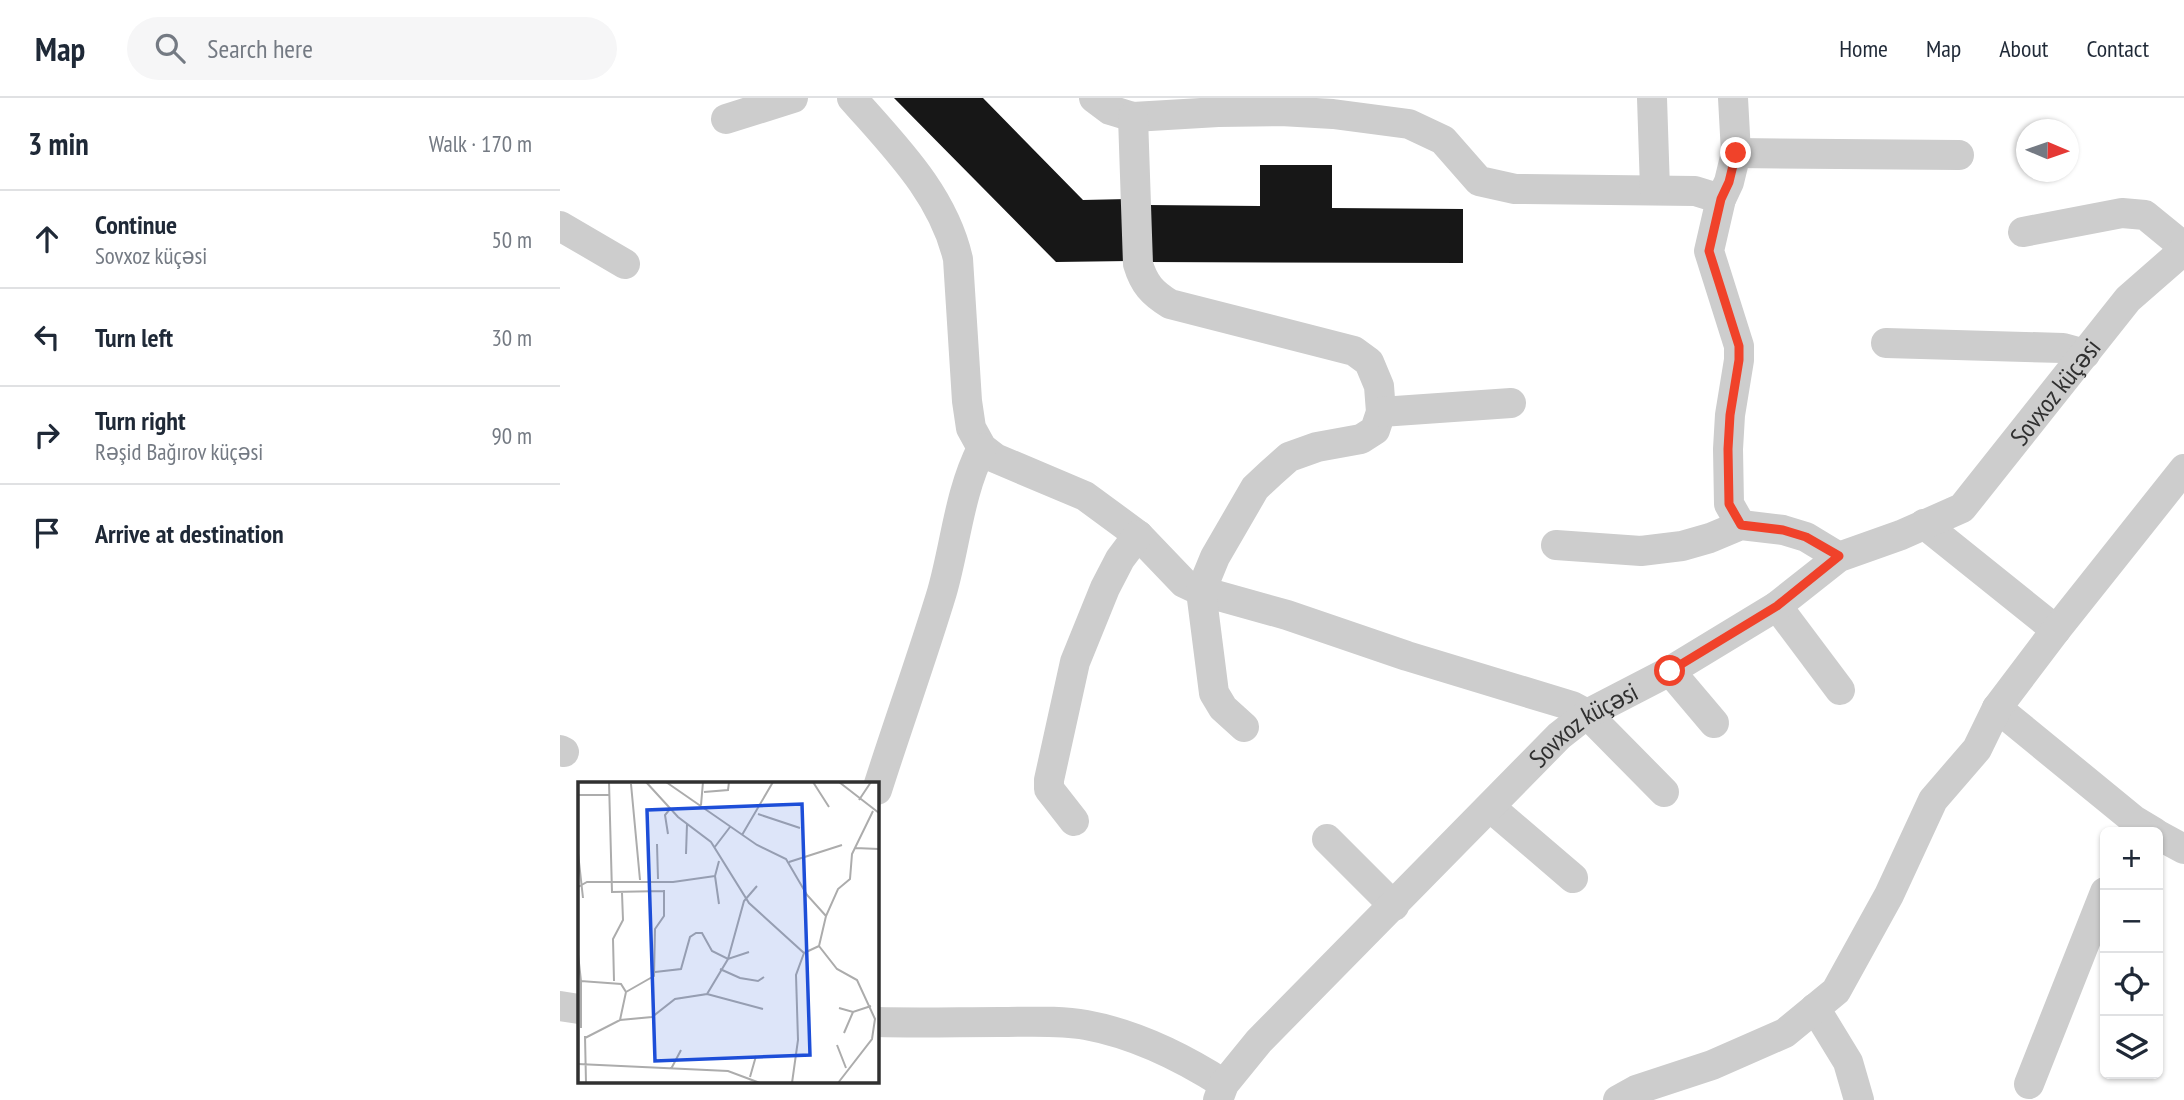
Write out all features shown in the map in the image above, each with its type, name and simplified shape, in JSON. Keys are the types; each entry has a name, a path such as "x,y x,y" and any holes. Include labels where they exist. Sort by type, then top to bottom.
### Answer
{"street":[{"path":"726,119 793,98"},
{"path":"852,98 910,163 938,205 953,238 958,259 967,401 971,428 982,448 995,458 1085,496 1138,535 1184,583 1202,592 1287,615 1406,656 1572,706 1587,715 1664,792"},
{"path":"1094,98 1110,110 1133,117 1282,111 1333,114 1409,124 1443,140 1479,181 1495,186 1515,189 1695,191 1721,199"},
{"path":"1653,98 1655,189"},
{"path":"1733,98 1736,153 1729,182 1721,199 1709,251 1739,346 1728,449 1729,504 1741,525"},
{"path":"1133,117 1138,264 1144,284 1170,304 1354,351 1369,362 1379,386 1381,412 1375,430 1361,439 1317,447 1289,457 1255,488 1215,557 1202,592 1214,692 1223,708 1244,727"},
{"path":"1736,153 1959,155"},
{"path":"2023,232 2122,213 2144,215 2184,248"},
{"path":"560,226 625,264"},
{"name":"Sovxoz küçəsi","path":"1221,1092 1259,1041 1559,736 1587,715 1670,671 1777,606 1839,556 1962,508 2128,299 2184,248"},
{"path":"1886,343 2063,348 2085,354"},
{"path":"1381,412 1511,403"},
{"path":"878,787 942,589 964,491 982,448"},
{"path":"1618,1100 1636,1090 1712,1065 1785,1033 1836,990 1889,895 1933,800 1977,749 1997,708 2056,630 2184,469"},
{"path":"1924,524 2056,630"},
{"path":"1556,545 1641,551 1682,546 1741,525 1783,530 1806,537 1839,556"},
{"path":"1074,821 1049,789 1072,675 1105,588 1120,559 1138,535"},
{"path":"1777,606 1840,690"},
{"path":"1670,671 1714,723"},
{"path":"1997,708 2140,827"},
{"path":"1490,807 1573,878"},
{"path":"1326,839 1394,906"},
{"path":"2163,839 2184,849"},
{"path":"2029,1084 2100,905"},
{"path":"560,1006 578,1009"},
{"path":"1815,1008 1848,1062 1859,1100"},
{"path":"878,1022 1085,1024 1137,1040 1196,1066 1221,1092"}],"building":[{"path":"894,98 983,98 1083,200 1128,199 1129,261 1056,262"},
{"path":"1260,165 1332,165 1332,208 1463,209 1463,263 1148,262 1148,205 1260,206"}],"route":[{"path":"1670,671 1777,606 1839,556 1806,537 1783,530 1741,525 1729,504 1730,415 1739,346 1709,251 1721,199 1729,182 1736,153"}]}
